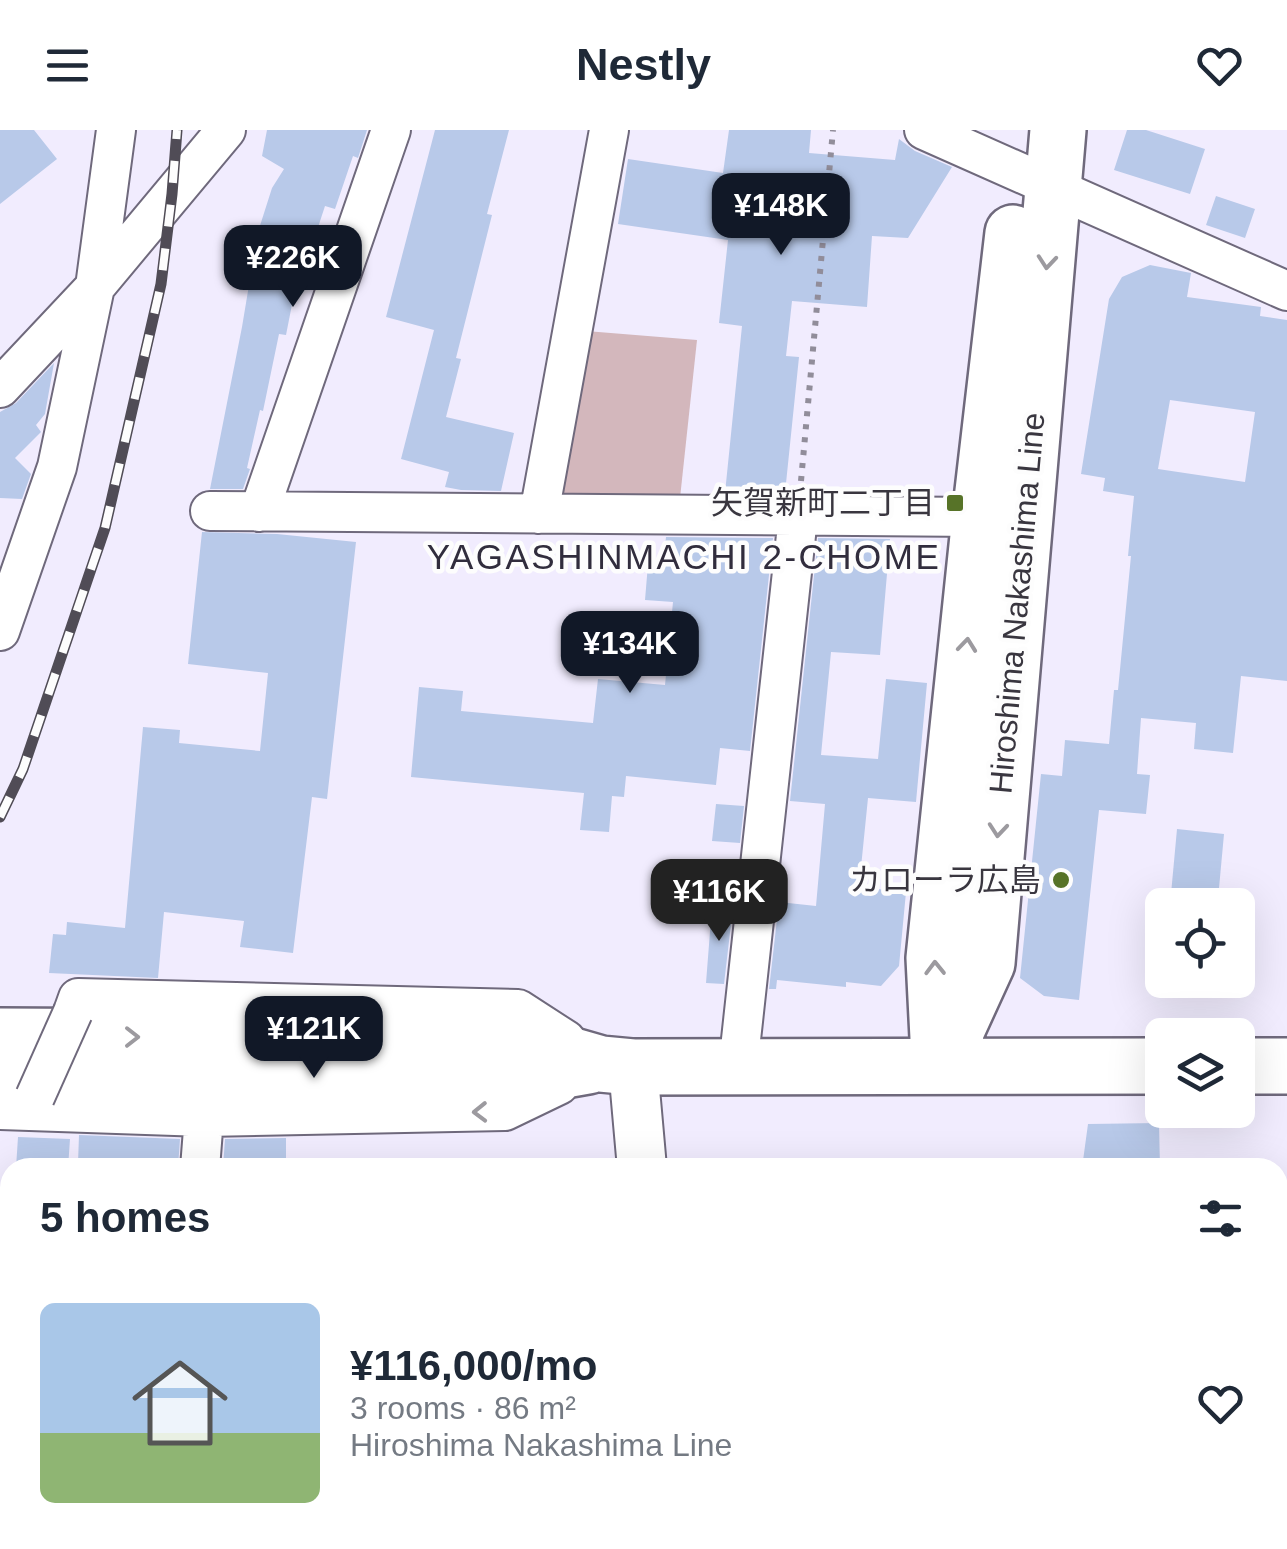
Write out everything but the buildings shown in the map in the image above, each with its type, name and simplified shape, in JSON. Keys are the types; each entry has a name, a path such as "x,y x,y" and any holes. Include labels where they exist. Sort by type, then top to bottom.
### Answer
{"main road":[{"name":"Hiroshima Nakashima Line","path":"940,1066 934,958 980,517 1032,163 1058,130"},
{"name":"Hiroshima Nakashima Line","path":"940,1066 986,962 1032,163"},
{"path":"0,1036 514,1039 617,1065"},
{"path":"16,1100 504,1081 617,1065 1145,1066"},
{"path":"1255,1066 1287,1066"}],"street":[{"path":"0,631 57,468 95,287 116,130"},
{"path":"0,388 95,287 226,130"},
{"path":"259,512 391,130"},
{"path":"539,514 609,130"},
{"path":"924,130 1032,163 1287,291"},
{"path":"210,512 980,517"},
{"path":"738,1066 798,517"},
{"path":"617,1065 506,1111 204,1117 16,1100 76,1005 518,1009 617,1065 640,1158"},
{"path":"201,1158 204,1117"}],"path":[{"path":"798,517 833,130"}],"shaded area":[{"path":"586,331 697,340 680,498 555,498"}],"railway":[{"path":"0,817 23,769 105,528 161,284 177,130"}],"place":[{"name":"矢賀新町二丁目","path":"955,503"},
{"name":"カローラ広島","path":"1061,880"}],"district":[{"name":"YAGASHINMACHI 2-CHOME","path":"684,556"}]}
